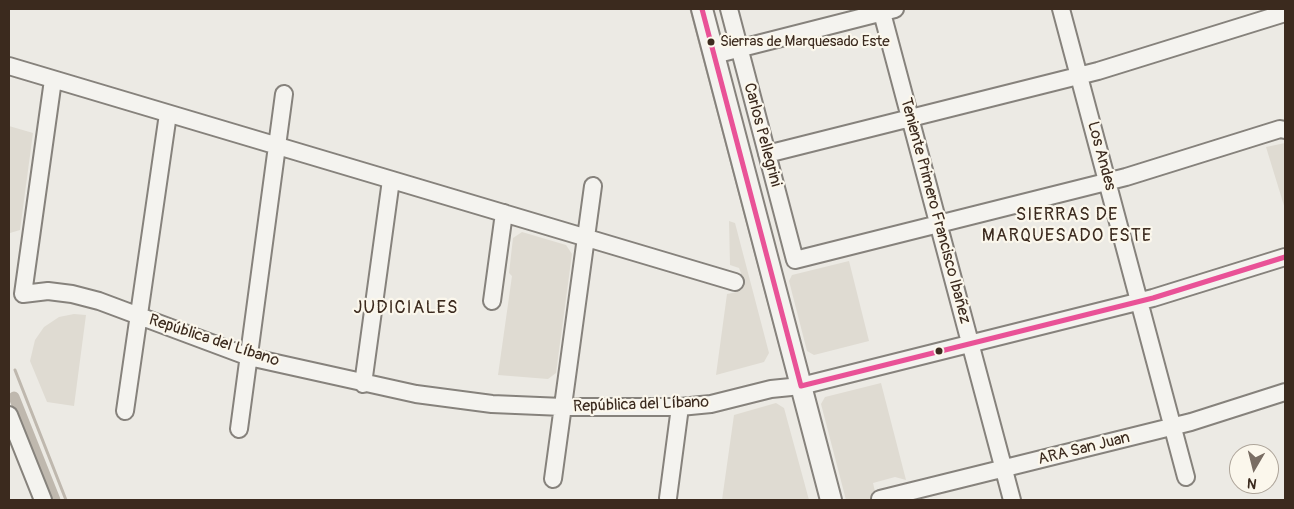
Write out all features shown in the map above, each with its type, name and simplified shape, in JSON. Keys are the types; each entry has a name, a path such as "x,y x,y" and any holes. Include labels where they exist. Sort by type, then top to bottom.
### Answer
{"main road":[{"name":"Carlos Pellegrini","path":"702,9 831,500"}],"street":[{"name":"Carlos Pellegrini","path":"729,9 795,260 938,224"},
{"name":"Los Andes","path":"1061,9 1186,477"},
{"path":"714,54 886,10"},
{"name":"Teniente Primero Francisco Ibañez","path":"886,10 910,118 1012,500"},
{"path":"767,154 1079,76 1285,13"},
{"path":"9,66 735,282"},
{"name":"República del Líbano","path":"53,80 23,294 48,291 72,294 249,356 363,384 416,394 492,404 563,407 680,407 711,404 771,389 801,386 1140,302 1285,257"},
{"path":"239,429 284,94"},
{"path":"125,411 168,114"},
{"path":"938,224 1108,182 1280,129 1285,130"},
{"path":"363,384 391,180"},
{"path":"553,479 593,186"},
{"path":"492,301 504,213"},
{"name":"ARA San Juan","path":"880,500 1173,426 1285,392"},
{"path":"668,498 680,407"},
{"path":"9,415 43,500"}],"shaded area":[{"path":"9,126 33,133 20,230 10,233"},
{"path":"1285,143 1285,209 1266,147"},
{"path":"729,221 735,223 769,353 764,362 716,375 727,294 737,292 744,281 739,268 730,265"},
{"path":"522,232 566,245 572,254 556,373 548,379 498,375 512,276 509,273 513,238"},
{"path":"849,261 869,341 814,355 807,351 789,281 792,275"},
{"path":"74,314 86,315 74,406 47,402 30,361 35,340 44,327 59,317"},
{"path":"881,383 906,480 895,477 873,483 877,500 846,500 821,404 825,397"},
{"path":"776,403 784,408 809,500 722,500 734,415"}],"waterway":[{"path":"691,9 783,357"},
{"path":"15,370 66,500"},
{"path":"14,397 55,500"}],"transit line":[{"path":"702,9 801,386"},
{"path":"801,386 1153,298 1285,257"}],"place":[{"name":"Sierras de Marquesado Este","path":"711,42"}],"district":[{"name":"SIERRAS DE MARQUESADO ESTE","path":"1067,225"},
{"name":"JUDICIALES","path":"406,308"}]}
